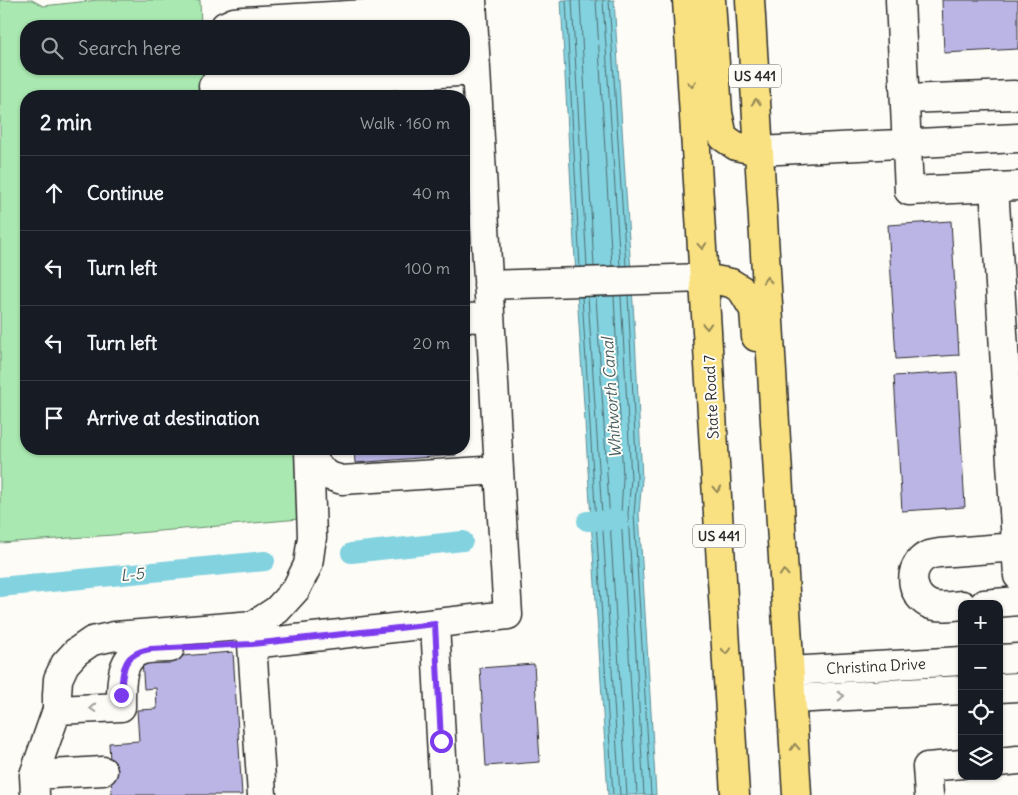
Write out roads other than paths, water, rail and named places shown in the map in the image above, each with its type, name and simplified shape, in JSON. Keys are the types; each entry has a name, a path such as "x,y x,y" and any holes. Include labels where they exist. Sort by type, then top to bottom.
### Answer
{"main road":[{"name":"State Road 7","path":"688,0 735,795"},
{"path":"711,0 718,113 724,137 736,146 759,151"},
{"name":"US 441","path":"750,0 797,795"},
{"path":"704,278 731,282 742,290 754,310 758,376 776,433"}],"street":[{"path":"900,0 909,191 1006,186 1018,576"},
{"path":"103,772 34,785 58,710 58,679 65,664 76,652 92,640 115,636 253,634 435,624 508,615 499,470 477,317 488,285 475,251 476,71 472,4 240,16"},
{"path":"470,71 476,71"},
{"path":"213,84 395,75"},
{"path":"905,99 1014,95"},
{"path":"759,151 1018,138"},
{"path":"488,285 704,278"},
{"path":"58,710 121,707 123,669 133,654 141,650 253,634 277,610 296,589 308,565 312,537 309,455"},
{"path":"312,455 316,464 326,475 342,480 499,470"},
{"path":"958,605 941,607 932,605 923,601 917,594 913,576 916,567 922,560 939,552 1016,547"},
{"path":"1003,602 1018,601"},
{"path":"435,624 444,795"},
{"path":"253,634 262,795"},
{"path":"1003,659 1018,658"},
{"name":"Christina Drive","path":"790,671 958,661"},
{"path":"1003,688 1018,687"},
{"name":"Christina Drive","path":"792,699 958,690"},
{"path":"1003,762 1018,760"},
{"path":"929,795 927,767 958,764"}],"water":[{"name":"Whitworth Canal","path":"561,0 614,0 635,336 642,479 639,513 656,795 608,795"}],"waterway":[{"name":"L-5","path":"587,521 618,520"},
{"name":"L-5","path":"351,553 463,541"},
{"name":"L-5","path":"0,587 265,561"}]}
